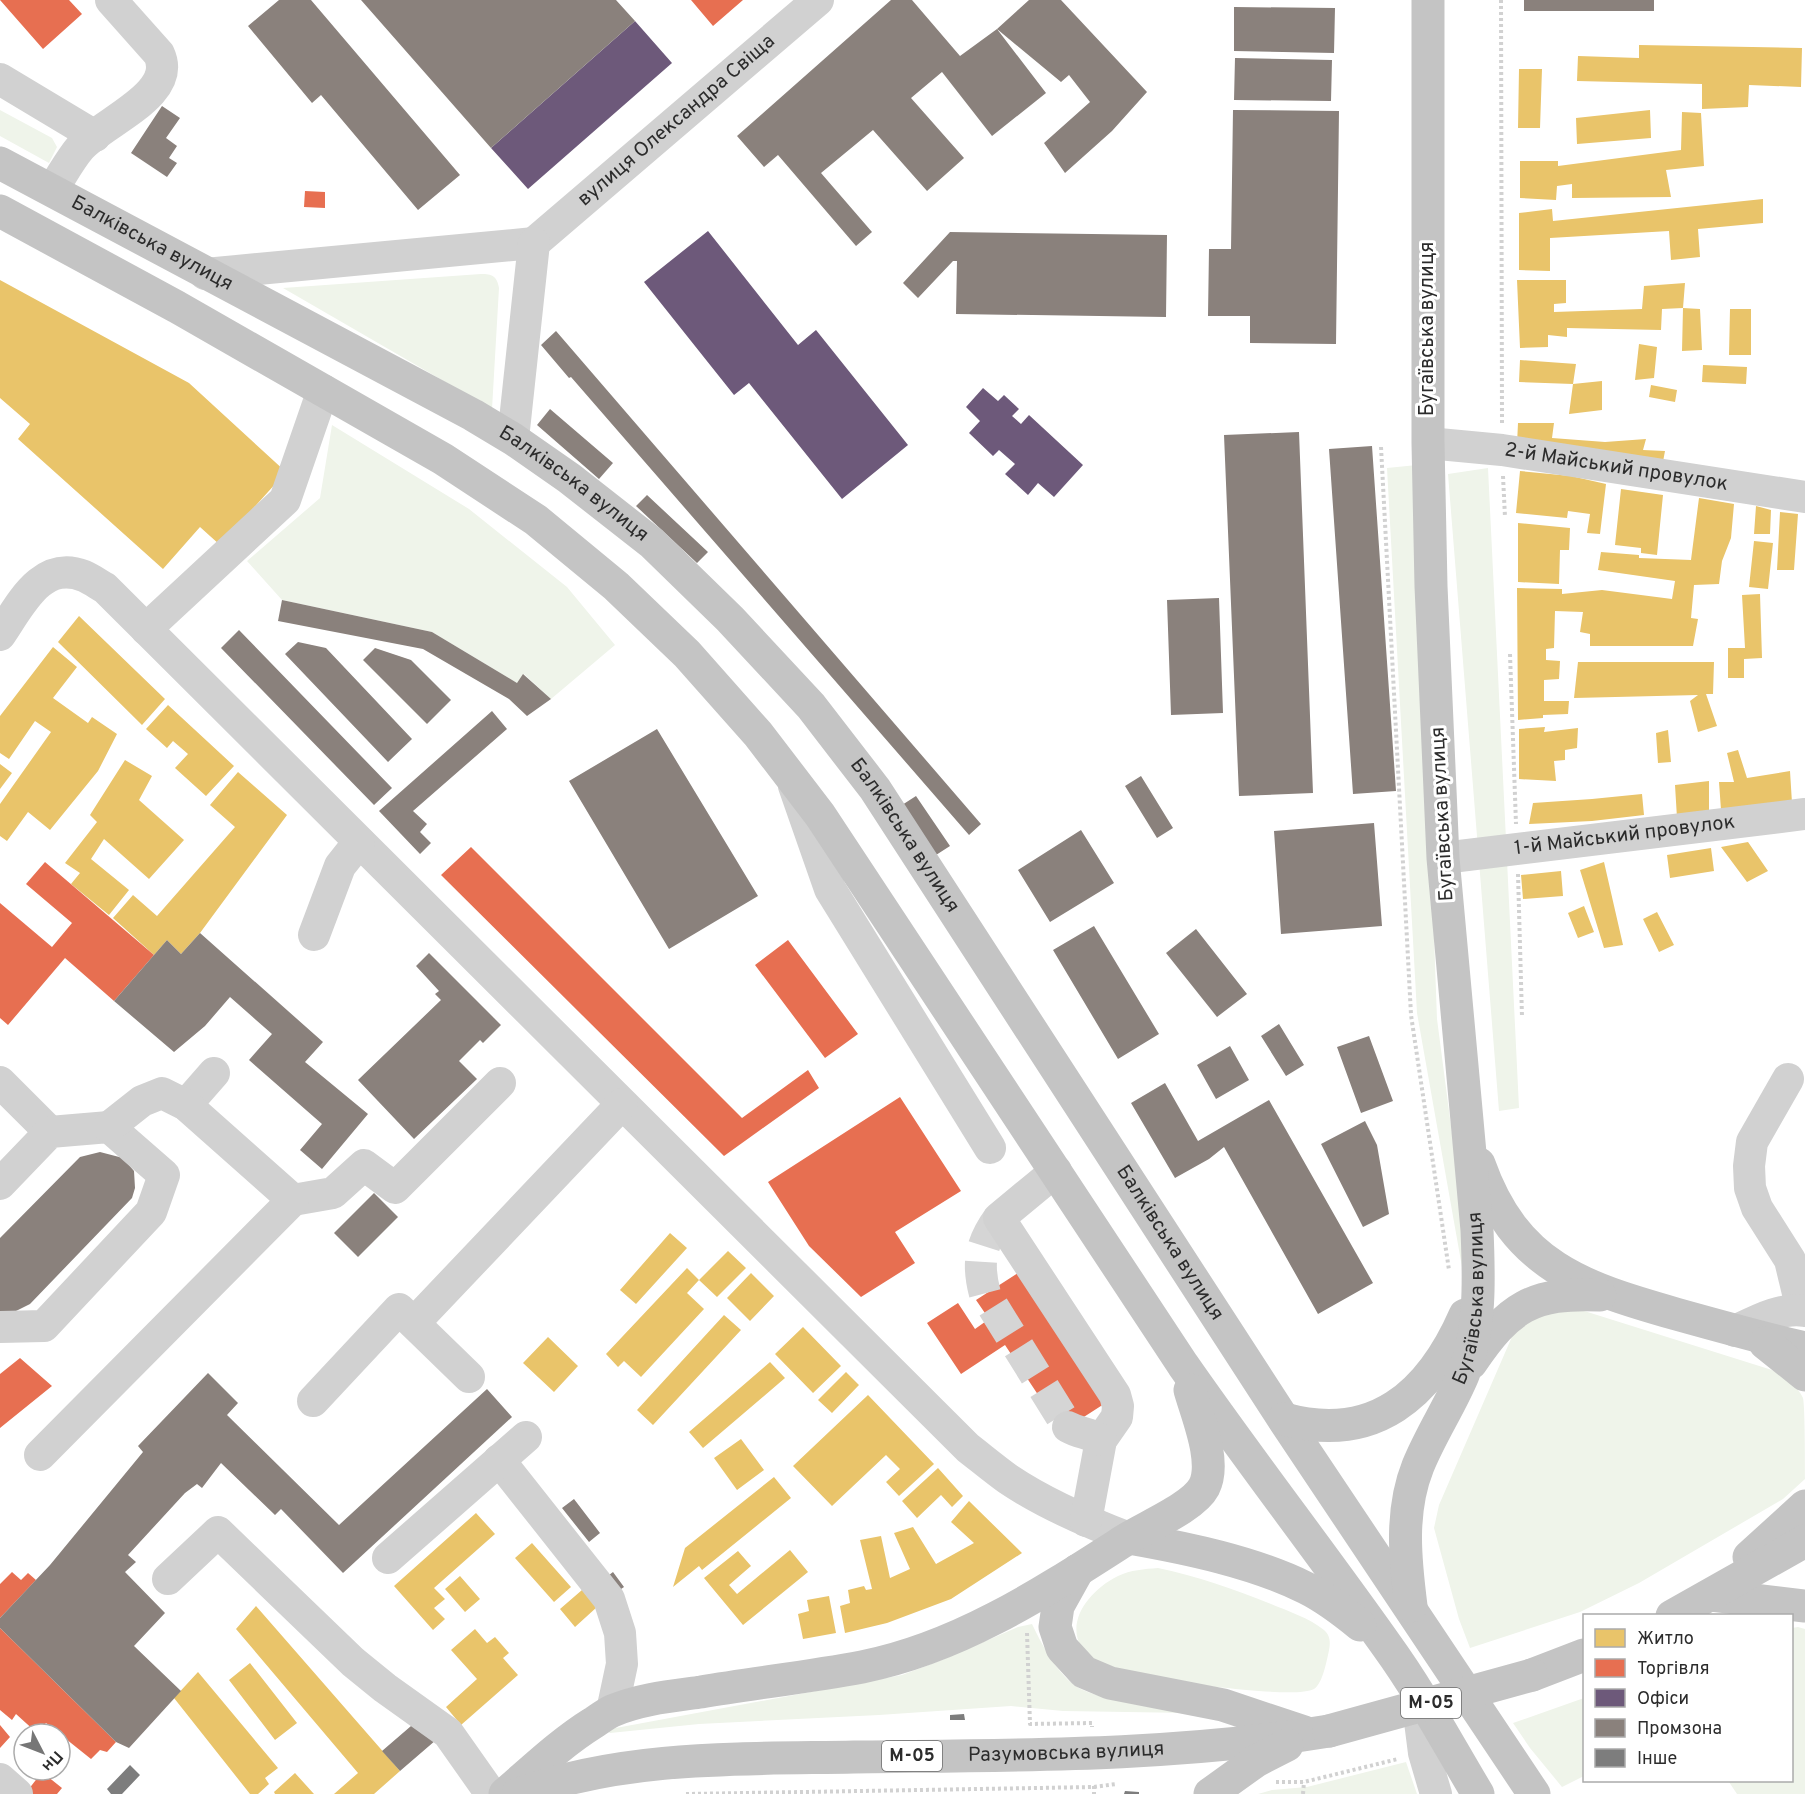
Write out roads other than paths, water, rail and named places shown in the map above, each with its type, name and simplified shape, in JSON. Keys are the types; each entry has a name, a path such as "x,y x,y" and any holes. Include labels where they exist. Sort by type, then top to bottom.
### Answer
{"main road":[{"name":"Бугаївська вулиця","path":"1413,1613 1405,1561 1405,1528 1409,1496 1418,1467 1463,1374 1475,1322 1479,1284 1477,1230 1443,858 1431,586 1428,442 1428,0"},
{"name":"Балківська вулиця","path":"0,163 473,415 513,439 569,478 652,543 730,619 818,715 875,789 1284,1419 1534,1794"},
{"path":"0,211 177,307 443,459 536,520 616,586 687,654 758,734 820,815 1183,1365 1243,1451 1388,1647 1478,1794"},
{"path":"1467,1129 1495,1201 1505,1219 1549,1264 1584,1284 1613,1296 1746,1334 1805,1348"},
{"path":"1284,1419 1305,1425 1340,1427 1362,1423 1383,1414 1403,1401 1440,1362 1455,1337 1479,1284"},
{"path":"1463,1374 1497,1328 1534,1301 1557,1296 1613,1296"},
{"path":"1746,1334 1781,1354 1805,1375"},
{"path":"505,1794 567,1739 612,1711 658,1699 863,1666 902,1657 944,1642 993,1620 1181,1508 1204,1487 1208,1474 1208,1459 1183,1365"},
{"path":"1707,1598 1805,1506"},
{"path":"1129,1538 1182,1548 1249,1567 1296,1584 1335,1605 1388,1647"},
{"path":"1676,1614 1805,1541"},
{"path":"1078,1570 1058,1606 1055,1627 1062,1648 1084,1672 1110,1683 1223,1705 1319,1732"},
{"path":"1707,1598 1805,1606"},
{"name":"М-05","path":"1319,1732 1532,1675 1583,1655"},
{"path":"1210,1794 1274,1750 1319,1732"},
{"name":"Разумовська вулиця","path":"518,1794 576,1776 663,1762 1093,1753 1233,1745 1319,1732"}],"street":[{"path":"52,190 81,147 154,91 162,74 163,63 159,54 111,0"},
{"name":"вулиця Олександра Свіща","path":"534,243 818,0"},
{"path":"0,79 95,136"},
{"path":"205,274 534,243 513,439"},
{"path":"146,629 285,500 323,390"},
{"name":"2-й Майський провулок","path":"1428,442 1502,450 1805,497"},
{"path":"0,635 29,593 44,577 64,572 84,576 105,588 968,1448 1009,1479 1086,1521 1129,1538"},
{"path":"790,777 830,889 990,1148"},
{"name":"1-й Майський провулок","path":"1443,858 1805,814"},
{"path":"314,935 340,866 360,842"},
{"path":"186,1105 214,1073"},
{"path":"1746,1334 1762,1318 1788,1311 1803,1311 1797,1252 1757,1208 1750,1188 1749,1166 1752,1142 1788,1079"},
{"path":"0,1082 51,1132"},
{"path":"40,1455 293,1200 333,1193 364,1165 395,1188 500,1083"},
{"path":"0,1184 51,1132 109,1127 142,1101 162,1093 186,1105 293,1200"},
{"path":"414,1323 621,1104"},
{"path":"0,1327 44,1326 151,1212 164,1174 109,1127"},
{"path":"1056,1172 999,1218 1115,1395 1118,1406 1117,1417 1101,1440 1086,1521"},
{"path":"313,1401 399,1309 470,1377"},
{"path":"1068,1427 1077,1432 1089,1432 1101,1440"},
{"path":"388,1558 526,1437"},
{"path":"499,1460 609,1599 620,1633 622,1665 612,1711"},
{"path":"168,1579 218,1532 353,1662 448,1733 491,1794"},
{"path":"1416,1690 1424,1753 1436,1794"},
{"path":"0,1779 17,1794"}],"tunnel":[{"path":"999,1218 988,1237 982,1254 981,1273 985,1294 1068,1427"}]}
